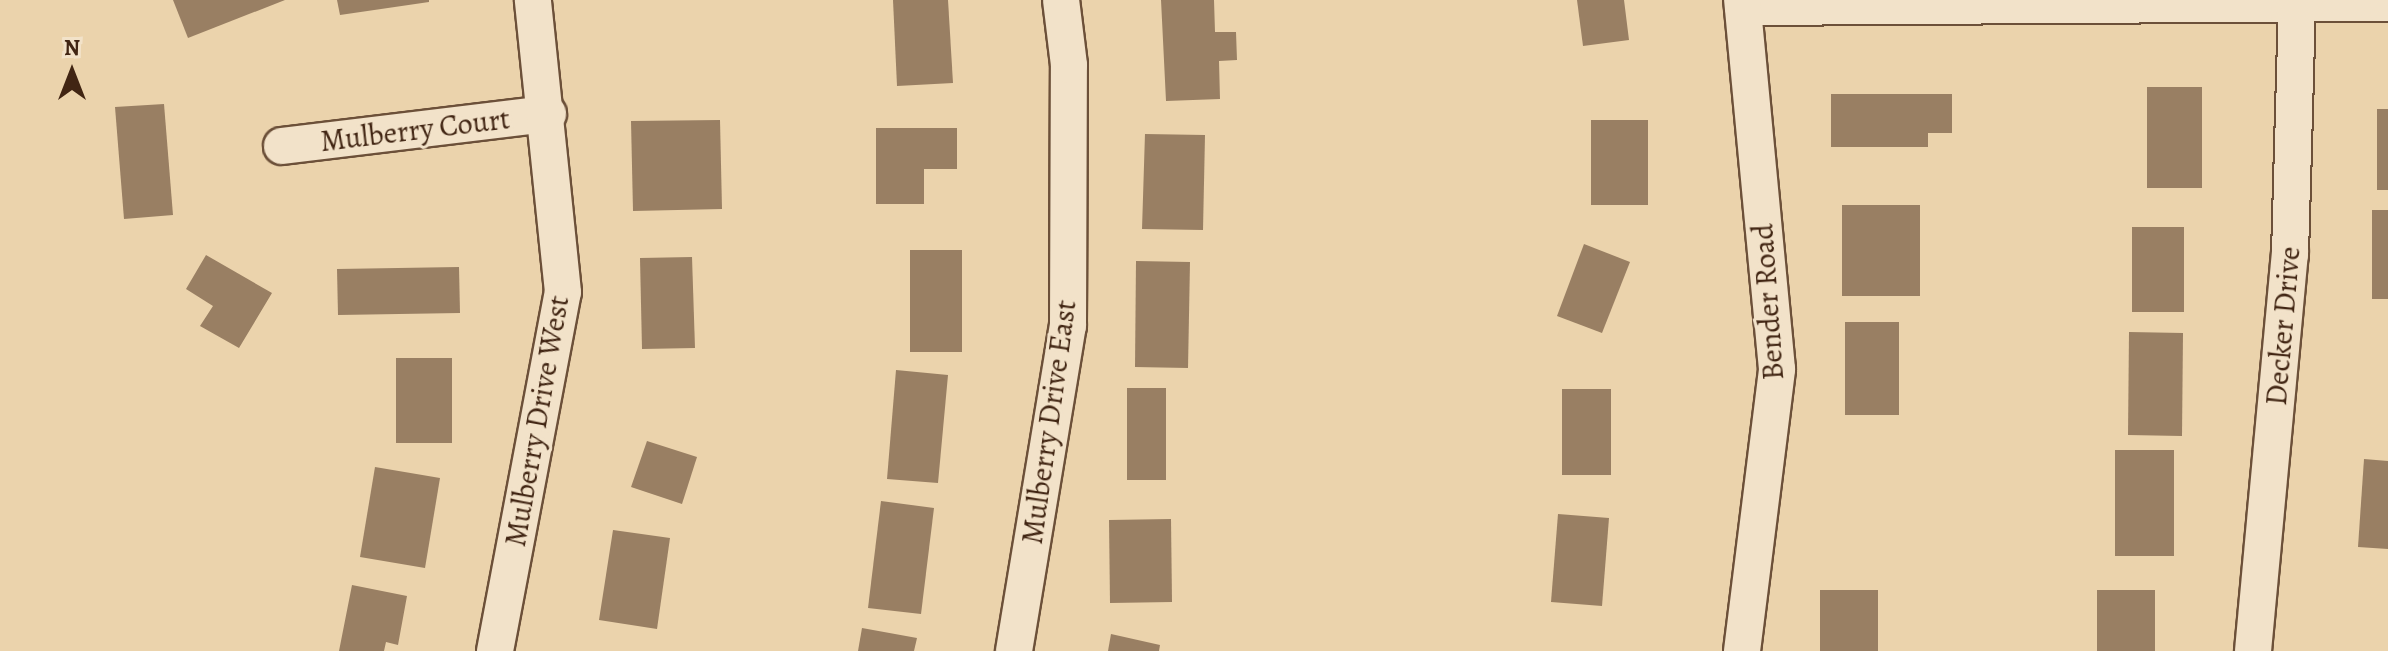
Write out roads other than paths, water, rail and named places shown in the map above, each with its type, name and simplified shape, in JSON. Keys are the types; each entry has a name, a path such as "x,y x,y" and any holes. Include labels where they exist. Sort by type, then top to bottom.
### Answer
{"street":[{"name":"Mulberry Drive West","path":"495,651 563,292 548,114 533,0"},
{"name":"Mulberry Drive East","path":"1014,651 1068,326 1069,65 1061,0"},
{"name":"Decker Drive","path":"2253,651 2290,254 2296,2"},
{"path":"1743,4 2388,3"},
{"name":"Bender Road","path":"1742,651 1777,369 1743,4"},
{"name":"Mulberry Court","path":"282,146 548,114"}]}
